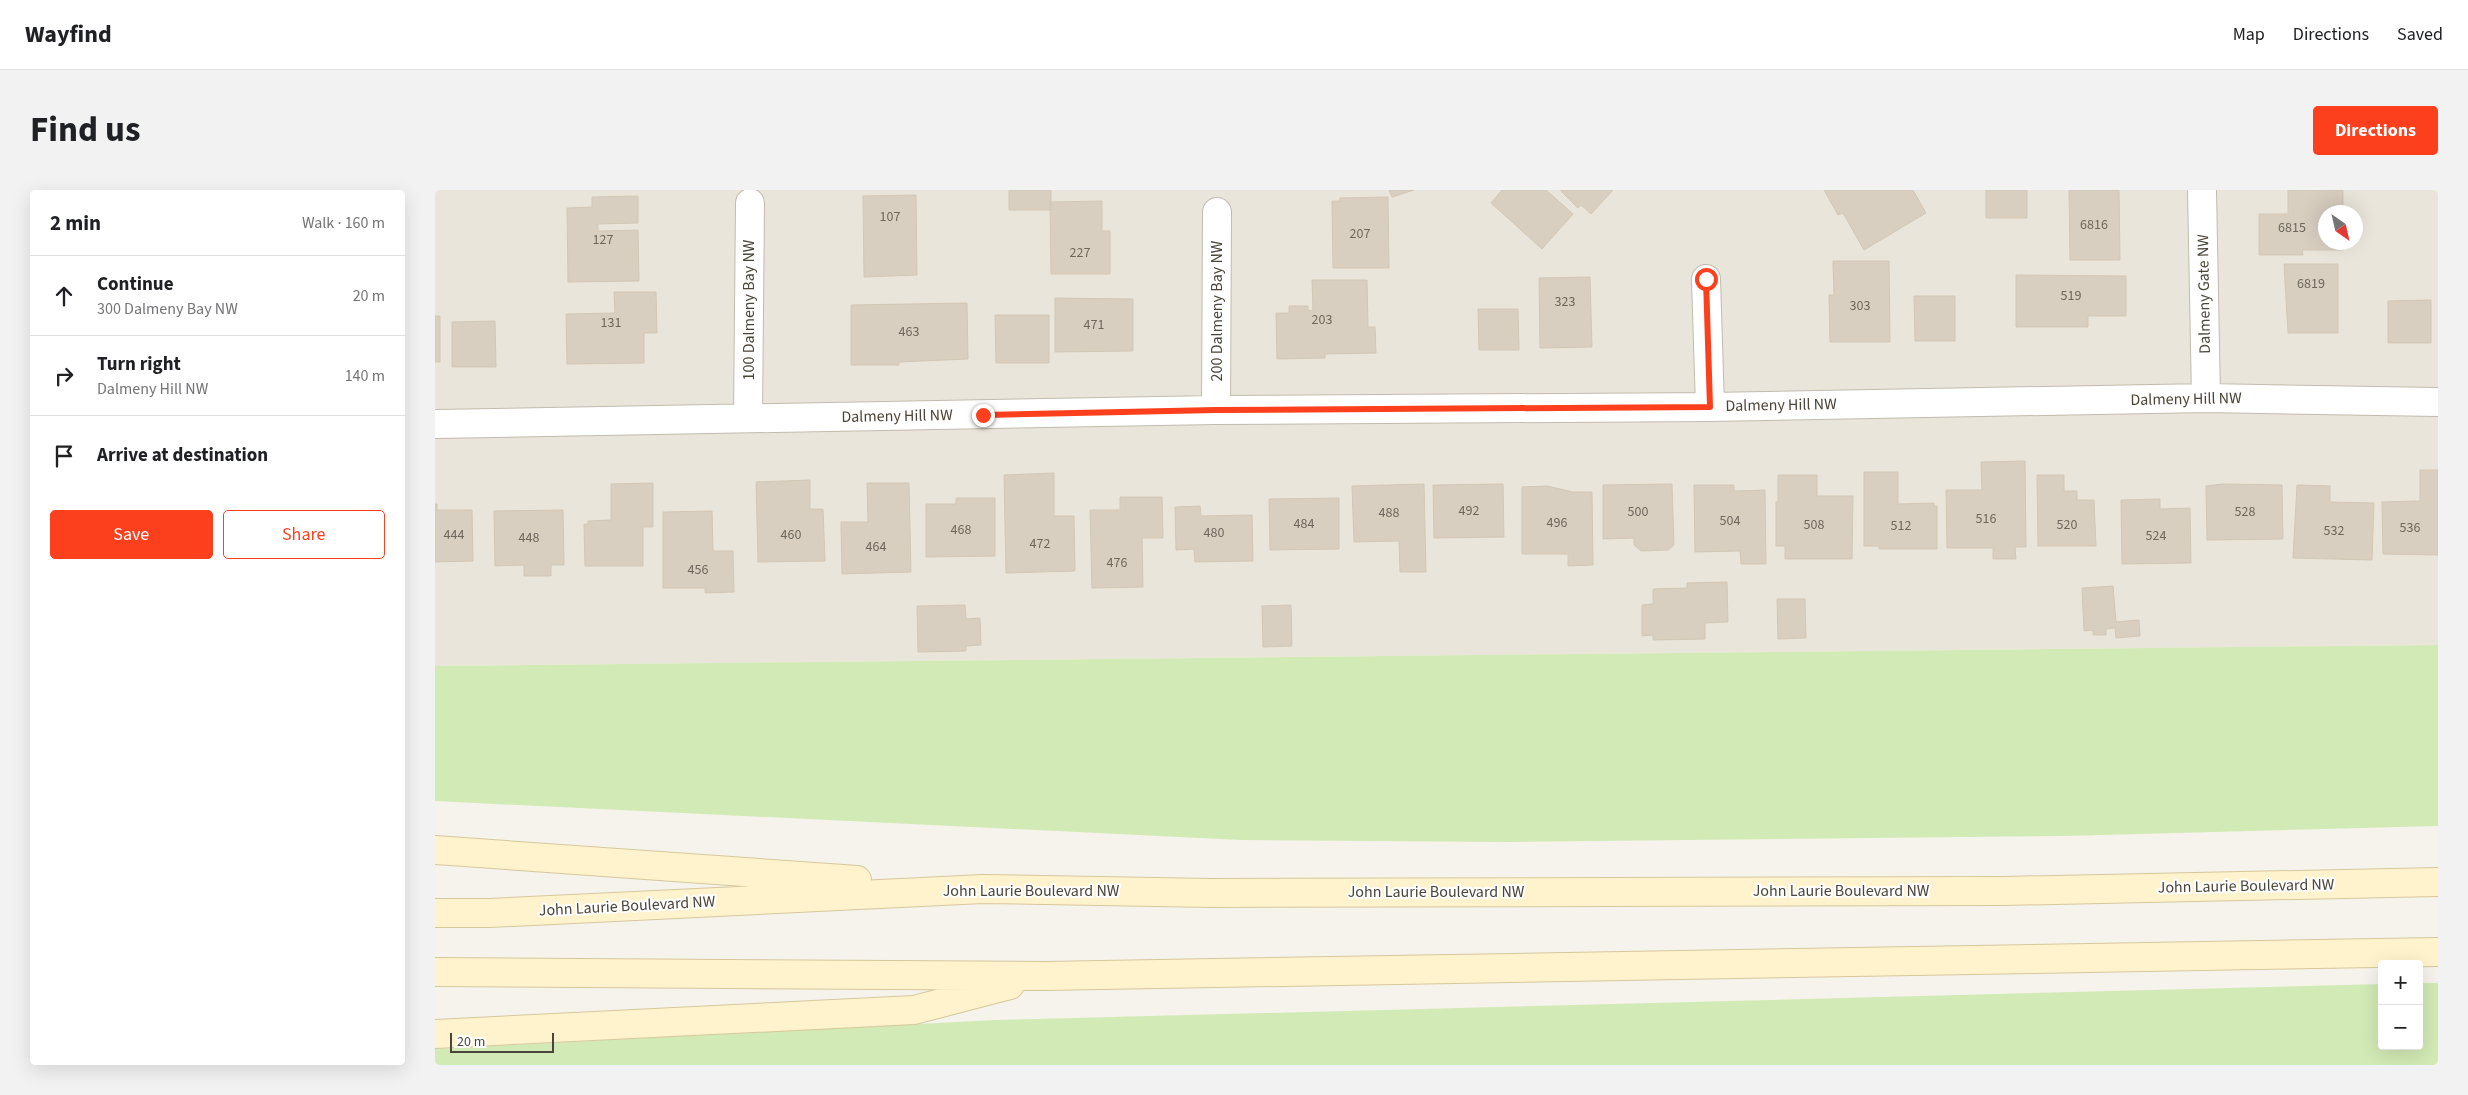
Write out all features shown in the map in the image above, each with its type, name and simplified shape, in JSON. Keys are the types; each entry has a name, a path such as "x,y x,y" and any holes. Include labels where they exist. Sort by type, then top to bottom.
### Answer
{"main road":[{"path":"435,850 983,889"},
{"name":"John Laurie Boulevard NW","path":"435,913 490,913 983,889 1211,893 1993,891 2438,882"},
{"path":"435,972 1045,976 2438,952"},
{"path":"435,1034 914,1010 1045,976"}],"street":[{"name":"Dalmeny Gate NW","path":"2202,190 2206,398"},
{"name":"100 Dalmeny Bay NW","path":"748,417 750,202"},
{"name":"200 Dalmeny Bay NW","path":"1216,410 1217,212"},
{"path":"1706,279 1710,407"},
{"name":"Dalmeny Hill NW","path":"435,424 1216,410 1710,407 2206,398 2438,402"}],"shaded area":[{"path":"435,190 2438,190 2438,645 435,666"}],"green space":[{"path":"2438,645 2438,826 2064,836 1508,842 1241,840 435,801 435,666"},
{"path":"2423,983 2438,983 2438,1065 435,1065 435,1049 996,1020 2378,984 2378,1050 2423,1050"}],"building":[{"path":"1009,190 1051,190 1051,210 1009,210"},
{"path":"1389,190 1414,190 1392,197"},
{"path":"1502,190 1546,190 1573,214 1542,249 1491,203"},
{"path":"1560,190 1613,190 1591,214 1581,205 1578,208"},
{"path":"1824,190 1913,190 1926,213 1864,250 1843,213 1838,215"},
{"path":"1986,190 2027,190 2027,218 1986,218"},
{"path":"2069,190 2119,190 2120,260 2070,260"},
{"path":"2288,190 2343,190 2343,205 2318,205 2318,250 2302,250 2303,255 2259,255 2259,214 2288,214"},
{"path":"916,195 917,275 864,277 863,196"},
{"path":"638,196 638,223 598,224 598,231 638,230 639,281 568,282 567,208 592,207 592,197"},
{"path":"1388,197 1389,268 1333,268 1332,201 1340,201 1340,198"},
{"path":"1102,201 1102,231 1110,231 1110,274 1051,274 1050,202"},
{"path":"1833,261 1889,261 1890,342 1830,342 1829,295 1834,295"},
{"path":"2284,264 2338,264 2338,333 2288,333"},
{"path":"2016,275 2126,276 2126,316 2088,316 2088,327 2016,327"},
{"path":"1590,277 1592,347 1540,348 1539,278"},
{"path":"1312,280 1367,280 1368,327 1375,327 1376,353 1325,354 1325,358 1277,359 1276,313 1289,313 1289,306 1308,306 1308,311 1313,310"},
{"path":"614,292 656,292 657,333 644,333 644,363 567,364 566,314 615,313"},
{"path":"1914,296 1955,296 1955,341 1915,341"},
{"path":"1055,298 1133,299 1133,351 1055,352"},
{"path":"2431,300 2431,343 2388,343 2388,301"},
{"path":"967,303 968,359 899,362 899,365 851,365 851,305"},
{"path":"1478,309 1518,309 1519,350 1479,350"},
{"path":"995,315 1049,315 1049,363 996,363"},
{"path":"435,316 440,316 440,362 435,362"},
{"path":"495,321 496,367 452,367 452,322"},
{"path":"2025,461 2026,547 2015,547 2016,559 1993,559 1993,548 1947,548 1946,490 1982,490 1981,462"},
{"path":"2420,470 2438,470 2438,555 2383,554 2382,502 2420,501"},
{"path":"1864,472 1898,472 1898,504 1934,503 1934,506 1937,506 1937,549 1879,549 1879,546 1864,546"},
{"path":"1054,473 1054,516 1074,516 1075,571 1006,573 1004,475"},
{"path":"1778,475 1817,475 1817,496 1853,496 1852,559 1785,559 1785,546 1776,546"},
{"path":"2037,475 2064,475 2064,491 2077,491 2077,500 2094,500 2096,546 2038,546"},
{"path":"810,480 810,509 823,509 825,561 758,562 756,482"},
{"path":"653,483 653,527 643,527 643,566 585,566 584,524 588,524 588,521 611,520 611,484"},
{"path":"867,483 909,483 911,572 842,574 841,522 868,522"},
{"path":"1424,484 1426,572 1400,572 1399,541 1354,542 1352,486"},
{"path":"1503,484 1504,537 1434,538 1433,485"},
{"path":"1672,484 1674,545 1668,550 1641,551 1634,545 1634,538 1603,539 1603,485"},
{"path":"2223,484 2282,485 2283,539 2207,540 2206,486"},
{"path":"1694,485 1734,485 1734,491 1765,490 1766,564 1741,564 1740,551 1695,552"},
{"path":"2297,485 2330,486 2330,502 2374,503 2372,560 2293,558"},
{"path":"1547,486 1573,492 1592,492 1593,565 1568,566 1568,554 1522,554 1522,487"},
{"path":"1120,497 1162,497 1163,538 1142,538 1143,587 1092,588 1090,510 1120,510"},
{"path":"956,498 995,498 995,556 926,557 926,504 956,504"},
{"path":"1339,498 1339,549 1270,550 1269,499"},
{"path":"2160,499 2160,509 2190,508 2191,563 2122,564 2121,500"},
{"path":"435,504 437,504 437,510 472,510 473,561 435,562"},
{"path":"1200,506 1201,516 1252,515 1253,561 1195,562 1194,549 1176,550 1175,507"},
{"path":"563,510 564,565 551,565 551,576 524,576 524,565 495,566 494,511"},
{"path":"712,511 713,551 733,551 734,592 705,593 705,588 663,588 663,512"},
{"path":"1727,582 1728,622 1705,623 1705,639 1653,640 1653,635 1642,636 1642,605 1653,604 1653,589 1687,588 1687,583"},
{"path":"2113,586 2116,622 2139,620 2140,636 2116,638 2115,628 2106,629 2106,635 2093,635 2093,630 2084,631 2082,588"},
{"path":"1777,599 1805,599 1806,638 1778,639"},
{"path":"965,605 966,619 980,618 981,645 966,646 966,651 918,652 917,606"},
{"path":"1291,605 1292,646 1263,647 1262,606"}],"route":[{"path":"983,415 1216,410 1710,407 1706,279"}]}
